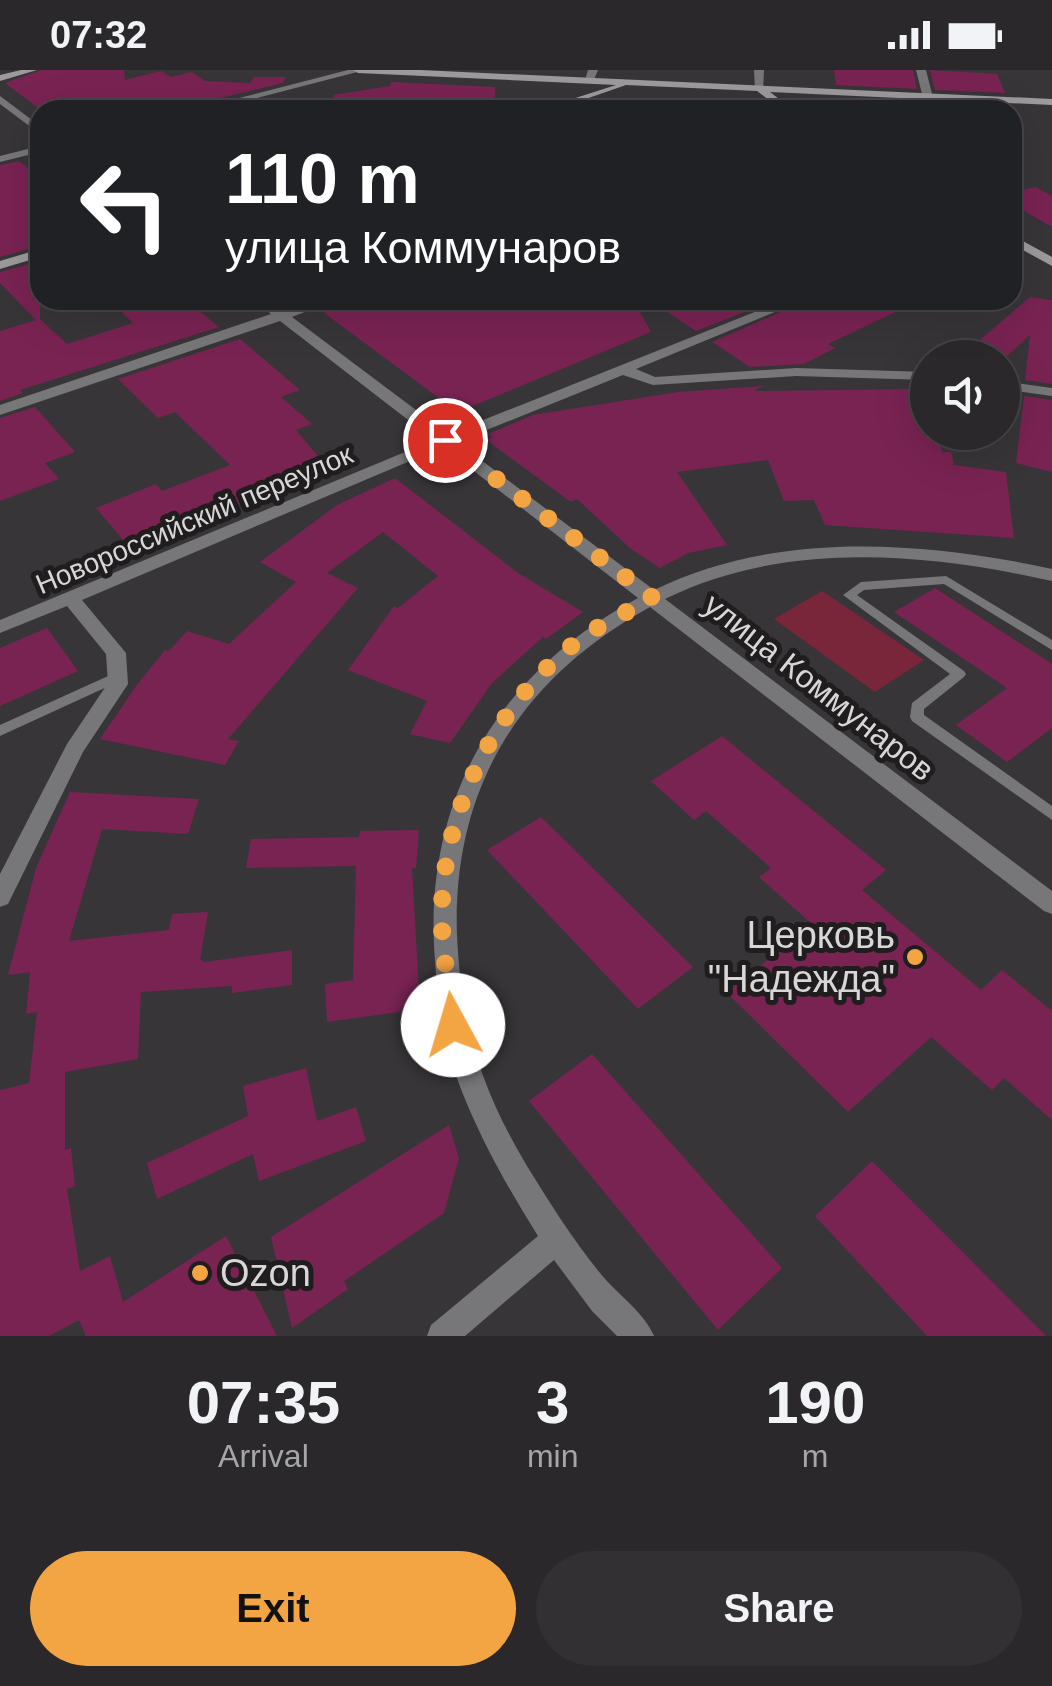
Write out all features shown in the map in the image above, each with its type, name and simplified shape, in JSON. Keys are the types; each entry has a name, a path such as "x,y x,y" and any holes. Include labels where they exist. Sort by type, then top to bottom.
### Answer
{"street":[{"path":"0,78 32,70"},
{"path":"238,100 360,70 592,75 625,82 1017,100"},
{"path":"760,70 760,89"},
{"path":"920,70 929,100"},
{"path":"579,100 611,91 625,82"},
{"path":"760,89 775,100"},
{"path":"0,98 30,123"},
{"path":"1022,100 1052,102"},
{"path":"0,158 30,151"},
{"path":"1022,246 1052,262"},
{"path":"0,265 30,256"},
{"name":"улица Коммунаров","path":"274,310 1052,904"},
{"path":"0,410 299,310"},
{"name":"Новороссийский переулок","path":"0,627 445,440 772,310"},
{"path":"622,370 652,381 796,372 910,375"},
{"path":"1020,387 1052,392"},
{"path":"639,1336 556,1240 490,1128 453,1025 442,904 444,884 453,826 484,750 535,680 586,636 653,598 714,572 804,555 893,551 1004,563 1052,575"},
{"path":"0,897 74,749 118,684 116,652 70,598"},
{"path":"442,1336 556,1240"}],"lane":[{"path":"1052,646 946,580 861,586 849,595 959,674 917,707 917,716 1052,814"},
{"path":"0,730 118,677"}],"shaded area":[{"path":"822,591 924,660 875,692 774,619"}],"building":[{"path":"41,70 124,70 125,80 161,71 171,77 192,72 205,81 250,83 254,77 286,77 283,83 212,100 30,102 5,83"},
{"path":"834,70 913,70 917,89 836,85"},
{"path":"930,70 997,74 1005,93 935,90"},
{"path":"391,82 495,87 495,100 333,100 333,95 390,86"},
{"path":"19,161 30,170 30,249 0,257 0,165"},
{"path":"1036,187 1052,196 1052,227 1022,210 1022,190"},
{"path":"30,264 30,310 40,310 40,319 67,344 133,323 119,310 198,310 219,327 20,390 23,393 0,401 0,331 36,320 0,283 0,272"},
{"path":"1030,297 1052,300 1052,384 1025,380 1030,335 1020,344 1020,340 980,340 1015,310 1022,310 1022,304"},
{"path":"639,310 651,332 458,412 324,313"},
{"path":"664,310 750,310 696,331"},
{"path":"785,310 900,310 828,344 835,348 804,364 750,367 712,342"},
{"path":"240,339 300,390 281,397 312,424 296,430 321,460 306,475 226,510 195,522 189,516 125,542 96,508 156,484 162,491 230,465 175,412 158,418 118,379"},
{"path":"763,386 754,391 910,389 910,450 951,452 954,465 1006,472 1014,538 825,525 814,500 784,501 768,460 677,472 727,545 688,553 660,568 631,549 577,499 571,502 486,440 492,437 488,434 533,415 678,392"},
{"path":"1024,396 1052,400 1052,472 1016,463"},
{"path":"35,407 75,452 45,463 59,479 0,501 0,418"},
{"path":"395,478 518,573 583,612 546,639 543,637 492,683 450,743 410,734 427,701 348,670 394,606 398,608 438,576 383,532 327,573 358,588 228,739 239,741 225,765 100,739 165,650 169,651 187,631 229,644 296,582 260,562 337,505"},
{"path":"935,588 1052,664 1052,728 1007,762 956,725 1007,688 894,612"},
{"path":"47,628 78,671 0,706 0,648"},
{"path":"722,736 886,870 862,890 981,990 1002,970 1052,1011 1052,1120 1004,1078 992,1090 931,1037 848,1112 726,992 813,925 759,877 771,868 706,811 694,820 651,781"},
{"path":"70,792 199,799 188,834 102,829 69,941 169,930 172,914 208,912 200,959 204,962 292,950 292,985 232,993 232,986 141,992 138,1059 65,1072 65,1150 71,1148 75,1186 67,1189 80,1271 110,1256 123,1302 226,1236 277,1336 86,1336 79,1320 49,1336 0,1336 0,1090 29,1083 37,1012 26,1014 30,972 8,975 36,868"},
{"path":"541,817 693,967 638,1009 487,850"},
{"path":"419,830 416,868 412,868 420,1009 327,1022 325,984 353,980 356,866 246,868 251,839 359,837 360,831"},
{"path":"592,1054 782,1268 718,1330 529,1101"},
{"path":"306,1068 317,1121 356,1107 366,1141 259,1181 253,1154 157,1199 147,1163 248,1116 243,1086"},
{"path":"449,1125 459,1158 444,1213 344,1281 348,1289 292,1328 271,1237"},
{"path":"872,1161 1046,1336 927,1336 815,1216"}],"place":[{"name":"Церковь \"Надежда\"","path":"915,957"},
{"name":"Ozon","path":"200,1273"}],"route":[{"path":"445,440 653,598 586,636 535,680 484,750 453,826 442,904 453,1025"}]}
